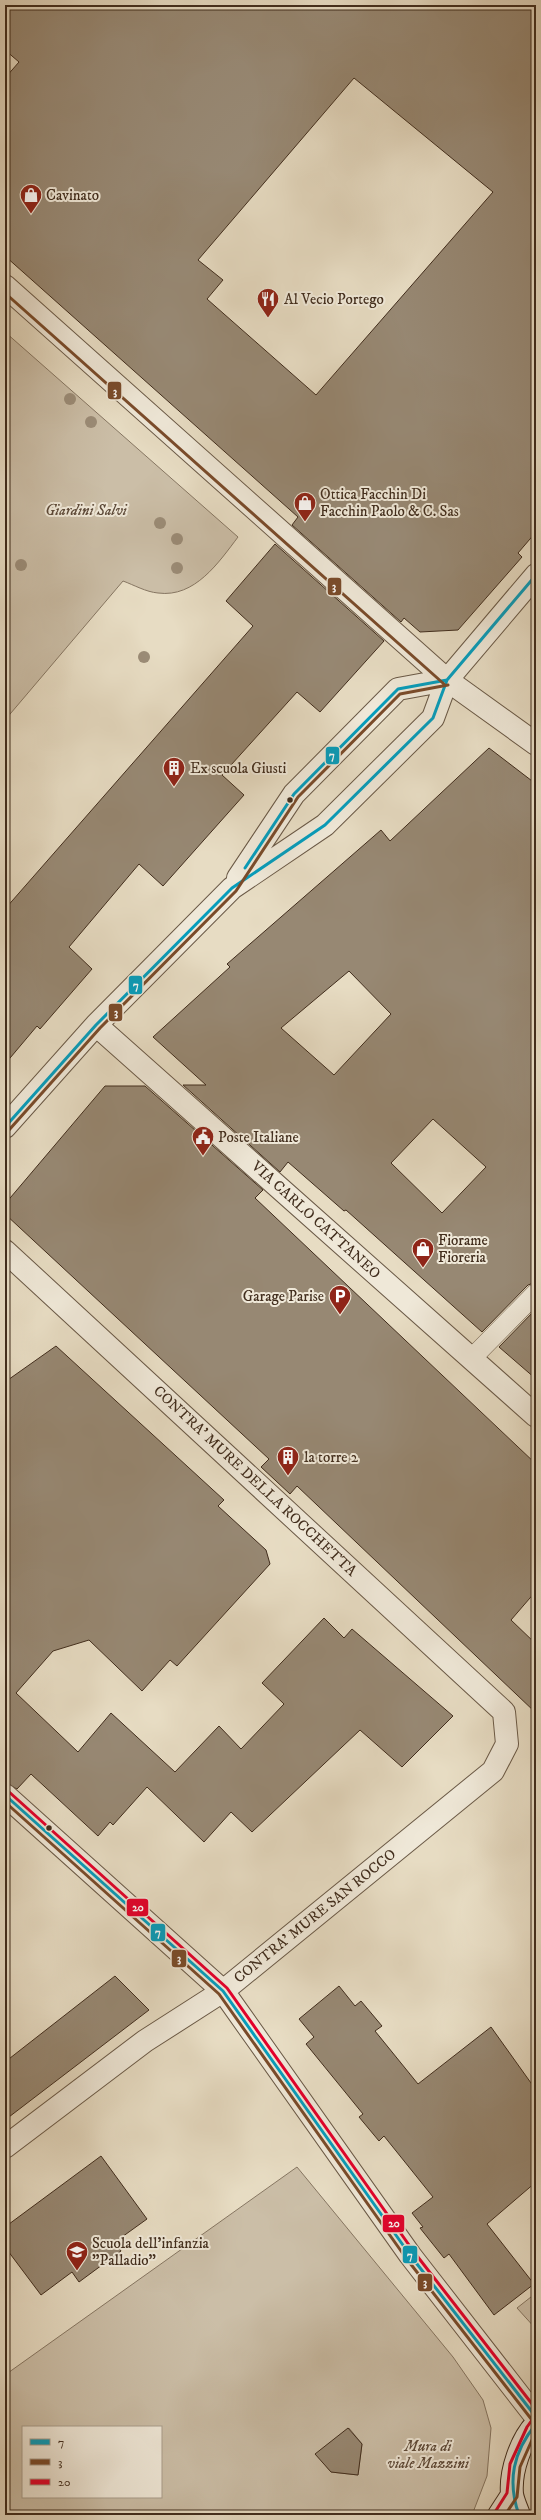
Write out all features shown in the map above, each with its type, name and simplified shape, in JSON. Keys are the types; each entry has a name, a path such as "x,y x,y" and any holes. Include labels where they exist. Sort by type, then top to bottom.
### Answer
{"street":[{"path":"5,286 447,680 536,744"},
{"path":"5,1127 96,1024 232,888 325,825 433,718 447,680 536,575"},
{"path":"232,888 294,794 398,689 447,680"},
{"name":"VIA CARLO CATTANEO","path":"96,1024 536,1416"},
{"name":"CONTRA' MURE DELLA ROCCHETTA","path":"5,1251 504,1712"},
{"name":"CONTRA' MURE SAN ROCCO","path":"5,2147 144,2040 223,1991 493,1771 507,1744 504,1712"},
{"path":"5,1795 223,1991 410,2255 536,2417"},
{"path":"500,2515 512,2495 515,2466 527,2436 536,2424"},
{"path":"512,2495 519,2515"}],"lane":[{"path":"472,1358 536,1292"}],"green space":[{"name":"Giardini Salvi","path":"5,332 238,537 223,557 205,576 195,584 183,590 171,593 158,593 145,590 123,581 5,720"},
{"name":"Mura di viale Mazzini","path":"297,2167 453,2357 483,2400 491,2428 487,2476 472,2515 5,2515 5,2375","holes":["349,2428 362,2444 358,2475 331,2472 316,2454"]},
{"path":"536,2293 536,2329 517,2308"}],"building":[{"path":"5,5 536,5 536,532 518,553 522,557 458,630 420,632 404,618 401,622 292,525 298,517 5,256 5,78 19,62 5,50","holes":["354,78 493,192 316,395 207,299 223,280 198,260"]},
{"name":"Ex scuola Giusti","path":"275,544 384,641 320,712 297,692 222,775 244,795 163,886 139,864 69,947 92,969 40,1029 37,1026 5,1064 5,909 253,626 226,601"},
{"path":"489,748 536,784 536,1282 528,1285 482,1332 346,1210 344,1211 288,1162 280,1172 183,1085 206,1085 153,1037 230,967 227,964 381,830 390,841","holes":["349,971 391,1014 334,1075 281,1028","433,1119 486,1167 442,1213 391,1163"]},
{"path":"105,1086 145,1086 263,1190 255,1198 536,1464 536,1591 511,1620 536,1644 536,1713 297,1486 290,1494 261,1467 269,1459 5,1214 5,1204"},
{"path":"536,1309 536,1379 499,1347"},
{"path":"56,1346 224,1500 218,1506 266,1550 270,1564 177,1666 170,1660 142,1691 89,1640 53,1651 16,1693 78,1752 111,1713 175,1772 219,1726 241,1749 284,1704 262,1683 324,1618 344,1638 352,1629 453,1716 402,1767 360,1730 252,1832 231,1812 204,1842 147,1787 113,1825 110,1822 98,1836 31,1774 17,1789 5,1783 5,1382"},
{"path":"115,1976 149,2010 5,2120 5,2062"},
{"path":"339,1986 355,2006 361,2001 382,2026 375,2031 418,2084 491,2027 536,2090 536,2182 487,2224 534,2284 494,2315 449,2254 444,2258 420,2228 423,2227 412,2213 433,2197 384,2136 379,2141 359,2117 363,2114 306,2044 314,2037 299,2019"},
{"path":"101,2156 147,2219 115,2242 121,2251 79,2282 72,2272 41,2295 5,2247 5,2227"},
{"path":"348,2428 362,2444 358,2475 331,2472 315,2454"}],"transit line":[{"name":"3","path":"5,293 444,684"},
{"name":"7","path":"5,1127 96,1025 232,888 325,825 433,718 447,680 536,575"},
{"name":"7","path":"245,868 294,794 398,689 447,680"},
{"name":"3","path":"9,1130 100,1028 236,891 298,797 400,694 448,685"},
{"name":"20","path":"8,1791 227,1988 414,2252 536,2409"},
{"name":"7","path":"5,1795 223,1991 410,2255 536,2417"},
{"name":"3","path":"5,1802 219,1994 406,2258 532,2420"},
{"name":"20","path":"495,2512 507,2493 510,2464 527,2427 532,2420"},
{"name":"7","path":"519,2515 513,2490 514,2467 522,2445 536,2424"},
{"name":"3","path":"505,2515 517,2497 520,2467 536,2431"}],"place":[{"name":"Cavinato","path":"31,214"},
{"name":"Al Vecio Portego","path":"268,318"},
{"name":"Ottica Facchin Di Facchin Paolo & C. Sas","path":"305,522"},
{"name":"Ex scuola Giusti","path":"174,788"},
{"name":"Poste Italiane","path":"203,1156"},
{"name":"Fiorame Fioreria","path":"423,1268"},
{"name":"Garage Parise","path":"340,1316"},
{"name":"la torre 2","path":"288,1476"},
{"name":"Scuola dell'infanzia \"Palladio\"","path":"77,2272"}]}
